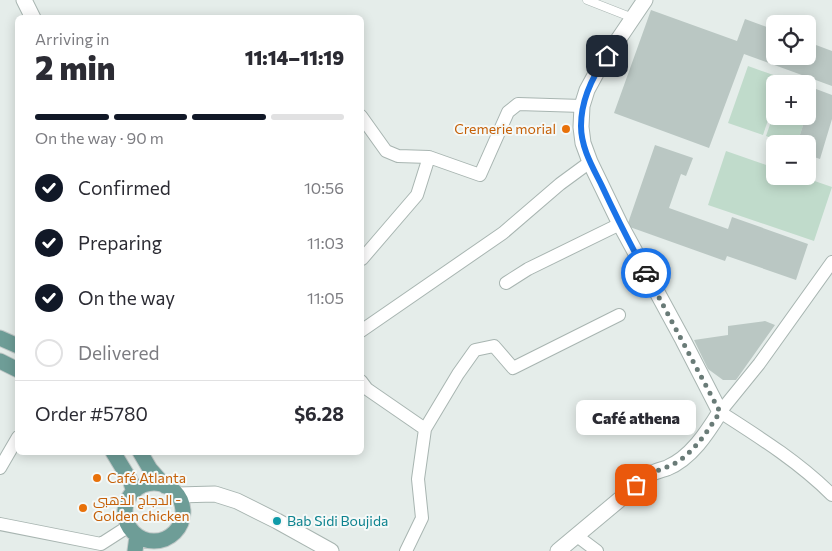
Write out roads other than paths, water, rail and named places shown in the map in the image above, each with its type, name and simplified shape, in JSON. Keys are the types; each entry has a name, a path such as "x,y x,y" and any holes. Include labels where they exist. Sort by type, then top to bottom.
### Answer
{"main road":[{"path":"0,338 15,345"},
{"path":"0,361 15,368"},
{"path":"115,455 130,480 134,492"},
{"path":"133,531 146,540 165,539 180,526 183,515 182,504 150,469 142,455"},
{"path":"135,551 133,531 126,518 128,499 143,486 154,483 171,490"},
{"path":"166,551 173,534"}],"street":[{"path":"24,0 32,15"},
{"path":"645,0 598,68 587,90 582,106 581,127 583,143 590,162 620,224 720,412 774,446 816,479 832,495"},
{"path":"364,120 386,151 398,156 429,157 480,176 508,112 518,104 582,106"},
{"path":"364,257 417,196 429,157"},
{"path":"364,329 503,232 560,184 590,162"},
{"path":"506,282 528,269 620,224"},
{"path":"558,551 649,475 667,468 689,452 704,436 720,412 759,364 832,262"},
{"path":"406,551 422,518 418,479 425,429 458,374 475,350 494,346 513,368 620,315"},
{"path":"364,384 367,389 425,429"},
{"path":"0,468 15,442"},
{"path":"171,490 215,494 237,501 331,551"},
{"path":"0,524 101,544 133,531"},
{"path":"577,536 597,551"}],"lane":[{"path":"587,0 633,18"}],"place":[{"name":"Cremerie morial","path":"566,129"},
{"name":"Café Atlanta","path":"97,478"},
{"name":"Café athena","path":"636,485"},
{"name":"الدجاج الذهبي - Golden chicken","path":"83,508"},
{"name":"Bab Sidi Boujida","path":"277,521"}]}
